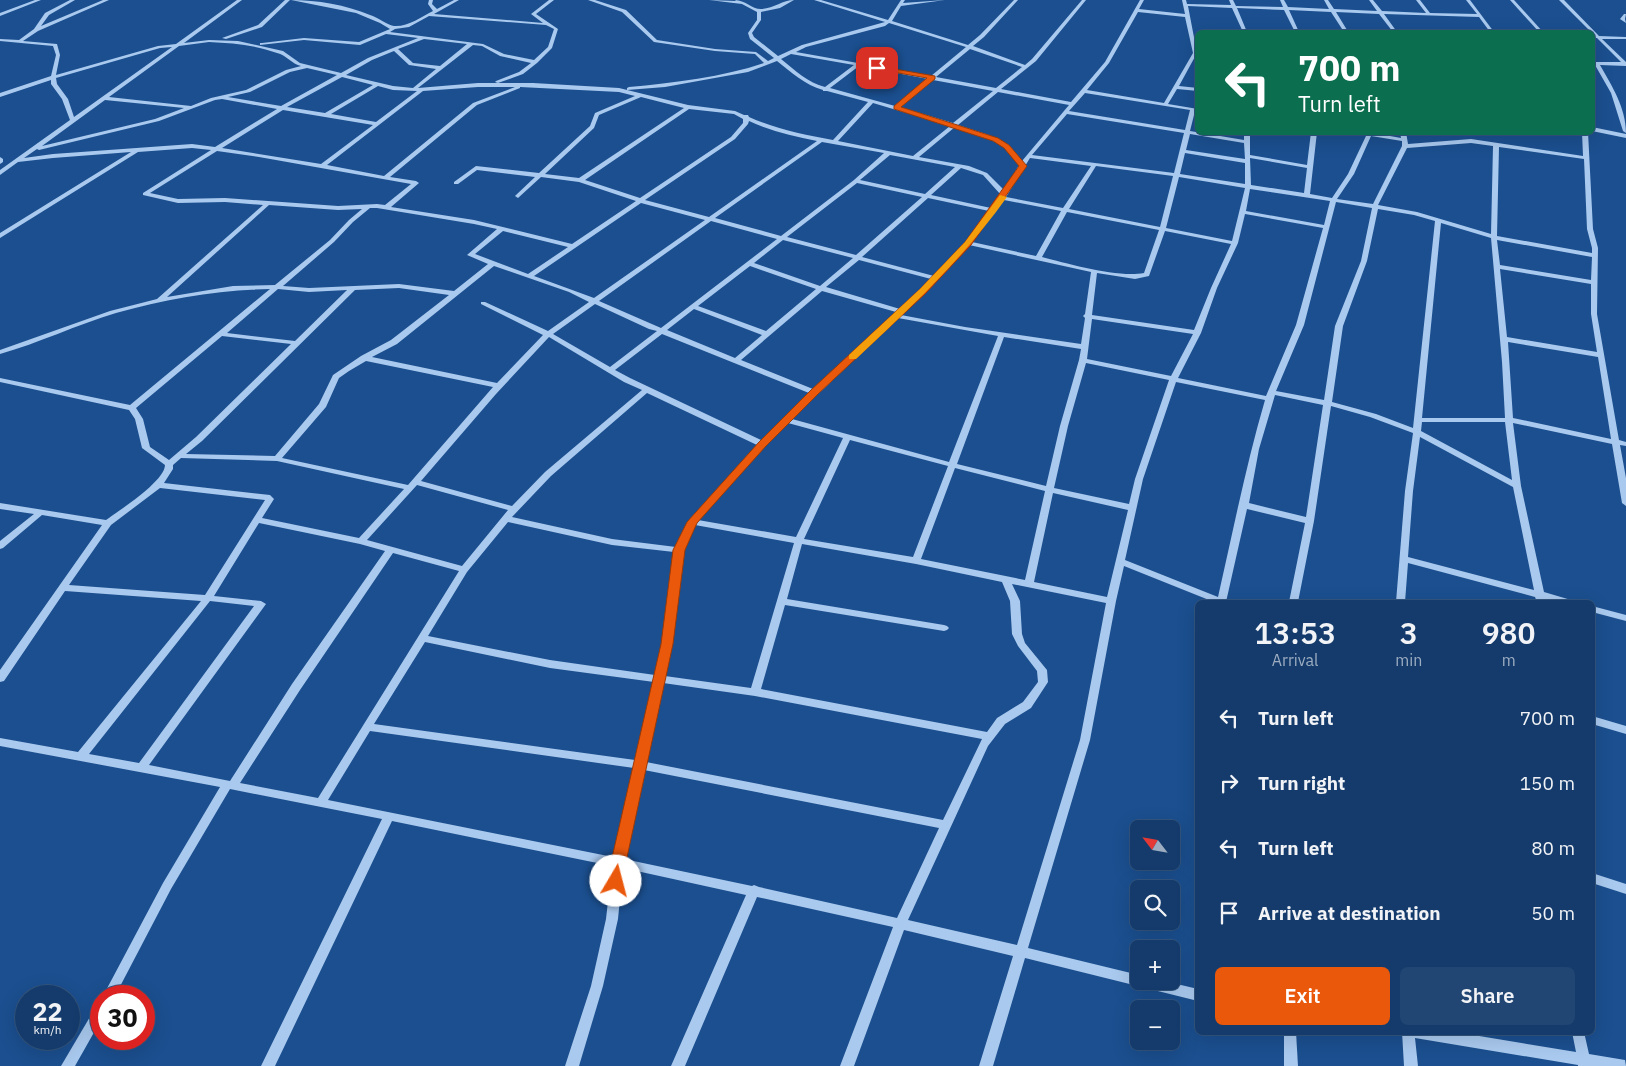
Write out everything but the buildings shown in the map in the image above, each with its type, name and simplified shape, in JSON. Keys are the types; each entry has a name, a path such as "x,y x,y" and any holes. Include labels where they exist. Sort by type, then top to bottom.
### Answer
{"street":[{"path":"0,15 39,0"},
{"path":"36,30 47,14 73,0"},
{"path":"21,40 36,30 108,0"},
{"path":"0,173 240,0"},
{"path":"0,94 54,77 180,44 217,40 260,26 288,0"},
{"path":"293,0 351,10 392,28 407,26 458,0"},
{"path":"431,0 430,4 436,11"},
{"path":"478,85 504,80 521,73 550,48 556,29 533,14 552,0"},
{"path":"590,0 624,11 656,41 756,54 768,63"},
{"path":"711,0 744,3"},
{"path":"737,0 760,11 778,7 792,0"},
{"path":"816,0 969,46 1007,62 1026,67"},
{"path":"217,40 257,45 281,52 294,62 307,66 378,84 413,90 478,85 524,85 619,90 665,85 748,70 804,46 878,27 890,21 902,2 943,0"},
{"path":"896,108 1000,19 1016,0"},
{"path":"914,158 1044,51 1065,20 1084,0"},
{"path":"572,1066 597,986 612,919 618,862 667,644 679,550 692,522 762,444 968,244 1003,196 1028,156 1084,91 1115,51 1142,0"},
{"path":"1231,0 1244,30"},
{"path":"1282,0 1296,30"},
{"path":"1326,0 1345,30"},
{"path":"1371,0 1378,12 1394,30"},
{"path":"1418,0 1429,14"},
{"path":"1468,0 1490,30"},
{"path":"1512,0 1539,30"},
{"path":"1561,0 1589,30"},
{"path":"1165,105 1195,53 1185,3 1234,7 1480,16"},
{"path":"1136,10 1188,16"},
{"path":"760,11 759,20 750,35 802,79 825,90 954,125 1002,143 1023,166"},
{"path":"429,15 552,25"},
{"path":"1626,15 1622,19 1626,22"},
{"path":"257,45 304,38 360,44 387,33 392,28"},
{"path":"387,33 486,46 502,55 535,62"},
{"path":"1595,37 1626,38"},
{"path":"1595,37 1626,64"},
{"path":"423,38 342,74 282,108 145,194 178,201 226,200 338,208 388,207 502,228 574,246"},
{"path":"0,40 21,40 56,46 58,54 54,84 66,98 73,121"},
{"path":"413,90 471,44"},
{"path":"395,49 411,64 441,68"},
{"path":"789,52 1073,104"},
{"path":"1595,63 1626,64"},
{"path":"1595,63 1614,93 1626,131"},
{"path":"825,90 858,64"},
{"path":"32,150 157,120 219,97 248,91 288,71 307,66"},
{"path":"326,115 378,84"},
{"path":"386,177 472,105 524,85"},
{"path":"1175,87 1195,90"},
{"path":"321,167 422,90"},
{"path":"619,90 688,107 730,112 746,116 764,126 821,140 960,166 985,174 1003,196 1234,243"},
{"path":"968,244 1039,257 1094,270 1135,277 1147,275 1162,229 1187,132 1195,110 1084,91"},
{"path":"518,196 592,127 597,114 641,95"},
{"path":"219,97 378,124"},
{"path":"104,98 193,107"},
{"path":"834,142 871,102"},
{"path":"580,180 688,107"},
{"path":"1066,112 1195,133"},
{"path":"529,276 733,138 746,123 746,116"},
{"path":"1595,130 1626,136"},
{"path":"1205,135 1247,142"},
{"path":"986,1066 1085,740 1111,601 1122,562 1140,479 1173,380 1197,333 1234,243 1243,212 1248,186 1247,135"},
{"path":"1307,195 1314,135"},
{"path":"1222,600 1255,448 1271,395 1300,325 1334,199 1351,174 1369,135 1404,139 1460,141 1586,158"},
{"path":"1585,135 1595,256 1593,282 1594,314 1626,503"},
{"path":"1294,600 1310,521 1339,326 1364,261 1375,206 1404,139"},
{"path":"361,541 413,485 499,386 548,334 821,140"},
{"path":"1404,559 1541,599 1517,486 1508,420 1504,339 1494,237 1496,145"},
{"path":"16,162 53,156 192,146 217,149 416,183 388,207"},
{"path":"0,236 137,150"},
{"path":"1183,150 1309,166"},
{"path":"611,370 782,239 856,181 888,153"},
{"path":"1028,156 1177,174 1375,206 1414,213 1438,222 1494,237 1595,256"},
{"path":"1039,257 1095,164"},
{"path":"736,360 857,258 960,166"},
{"path":"456,183 476,168 580,180 640,201 935,278"},
{"path":"856,181 993,210"},
{"path":"159,300 267,204"},
{"path":"132,408 332,240 369,206"},
{"path":"1243,212 1326,227"},
{"path":"1400,600 1409,491 1417,432 1438,222"},
{"path":"502,228 470,254 595,302 814,392"},
{"path":"277,459 324,405 336,377 364,358 394,342 453,293 492,264"},
{"path":"750,264 899,313 1002,334 1085,346"},
{"path":"1496,266 1593,282"},
{"path":"1029,584 1064,426 1083,360 1094,270"},
{"path":"0,352 91,318 159,300 233,288 275,287 309,290 354,287 373,289 399,286 453,293"},
{"path":"0,678 108,523 158,486 169,469 169,464 180,456 354,287"},
{"path":"483,303 548,334 647,389 762,444"},
{"path":"695,307 766,334"},
{"path":"1087,316 1197,333"},
{"path":"219,334 298,343"},
{"path":"916,561 1002,334"},
{"path":"1504,339 1601,355"},
{"path":"364,358 499,386"},
{"path":"1083,360 1173,380 1327,404 1386,420 1417,432 1517,486"},
{"path":"0,380 132,408 139,419 146,448 169,464"},
{"path":"321,802 464,570 514,509 559,463 647,389"},
{"path":"787,420 1050,491 1134,508"},
{"path":"1418,420 1508,420 1626,444"},
{"path":"755,692 798,540 847,436"},
{"path":"180,456 277,459 413,485 514,509"},
{"path":"81,756 208,598 258,520 269,497 158,486"},
{"path":"1244,505 1310,521"},
{"path":"0,506 39,514 108,523"},
{"path":"0,546 39,514"},
{"path":"506,519 612,542 679,550"},
{"path":"258,520 361,541 464,570"},
{"path":"692,522 916,561 1111,601"},
{"path":"115,985 167,886 230,785 390,550"},
{"path":"1122,562 1217,600"},
{"path":"847,1066 901,923 989,736 1001,721 1027,705 1043,682 1042,670 1021,644 1017,634 1015,601 1006,580"},
{"path":"62,588 208,598 256,603 261,606 142,767"},
{"path":"781,601 944,628"},
{"path":"1595,610 1626,618"},
{"path":"422,638 550,664 755,692 989,736"},
{"path":"1595,721 1626,730"},
{"path":"367,726 639,766 947,825"},
{"path":"0,742 142,767 321,802 754,890 1022,951 1130,978"},
{"path":"268,1066 389,816"},
{"path":"1595,879 1626,889"},
{"path":"678,1066 754,890"},
{"path":"1180,990 1195,993"},
{"path":"68,1066 90,1028"},
{"path":"1290,1035 1291,1066"},
{"path":"1408,1035 1411,1066"},
{"path":"1431,1035 1585,1062 1626,1066"},
{"path":"1579,1035 1585,1062"}],"slow traffic":[{"path":"852,357 923,291 968,244 1003,197"}],"route":[{"path":"616,881 618,862 667,644 679,550 685,534 692,522 762,444 814,392 923,291 968,244 1023,166 1007,146 996,139 927,116 896,108 933,77 877,68"}]}
